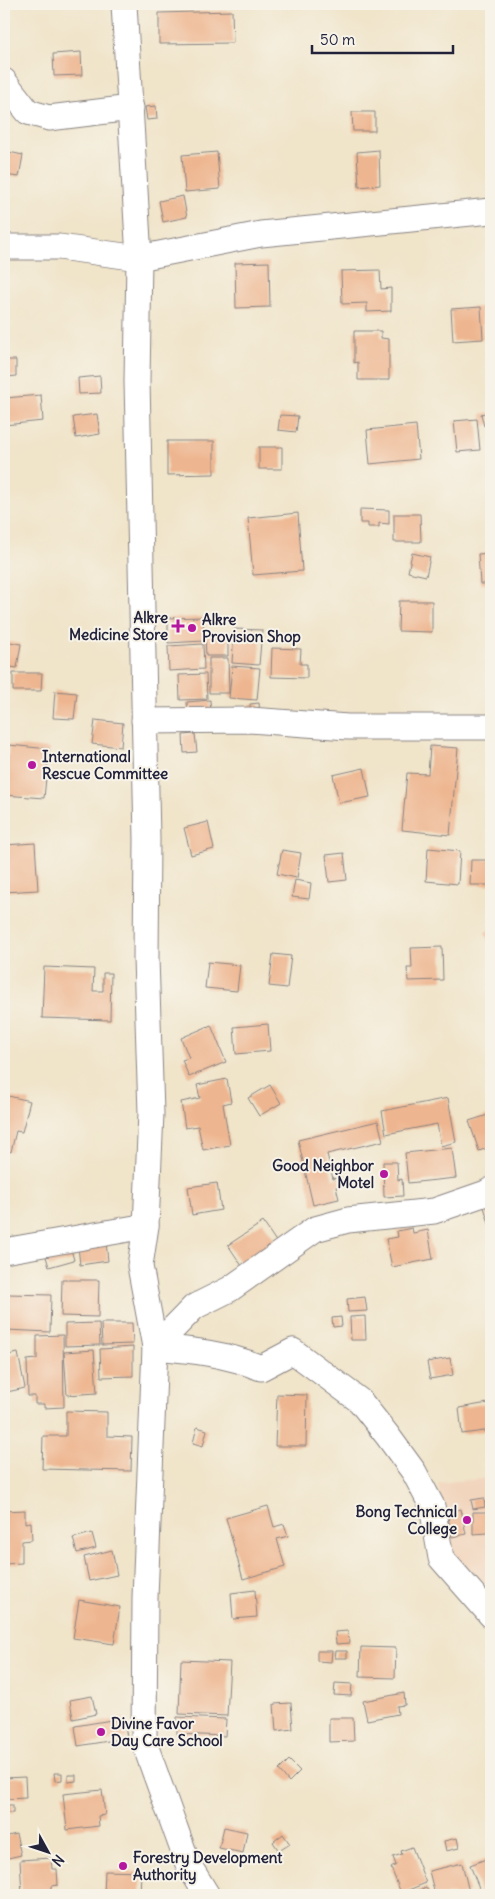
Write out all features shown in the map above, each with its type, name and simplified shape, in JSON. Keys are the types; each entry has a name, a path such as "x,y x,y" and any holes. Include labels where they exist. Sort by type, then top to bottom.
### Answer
{"street":[{"path":"124,4 139,258 137,381 148,839 146,958 151,1113 146,1226 140,1266 155,1347 146,1579 144,1742 188,1864 207,1895"},
{"path":"4,81 28,112 49,118 131,108"},
{"path":"4,247 59,247 139,258 261,234 491,211"},
{"path":"144,721 250,720 348,728 491,727"},
{"path":"155,1347 194,1307 230,1289 315,1229 348,1220 434,1211 486,1194 491,1190"},
{"path":"4,1251 146,1226"},
{"path":"155,1347 202,1351 241,1360 261,1368 293,1350 360,1401 414,1472 432,1506 441,1558 491,1615"}],"shaded area":[{"name":"Bong Technical College","path":"491,1478 491,1610 447,1558 438,1483"}],"building":[{"path":"232,11 233,43 159,44 159,13"},
{"path":"81,52 82,75 54,76 53,54"},
{"path":"156,106 157,119 147,120 145,107"},
{"path":"352,112 375,112 375,131 353,131"},
{"path":"379,150 380,185 359,187 357,152"},
{"path":"4,151 23,155 19,177 4,175"},
{"path":"217,152 220,189 185,192 182,155"},
{"path":"183,196 187,217 163,222 159,201"},
{"path":"269,262 270,307 236,308 235,263"},
{"path":"380,270 381,289 391,288 391,311 367,312 367,303 342,304 341,271"},
{"path":"481,307 483,339 453,341 451,309"},
{"path":"354,331 381,331 381,338 389,339 389,380 358,380 358,362 354,363"},
{"path":"4,360 16,360 16,376 8,377 8,388 4,388"},
{"path":"100,376 101,393 79,394 78,378"},
{"path":"41,395 43,421 4,425 4,398"},
{"path":"489,412 491,424 484,426 481,414"},
{"path":"97,414 100,434 76,438 73,417"},
{"path":"280,415 298,416 296,432 278,430"},
{"path":"477,419 480,450 457,452 454,421"},
{"path":"416,425 419,459 370,464 367,430"},
{"path":"167,441 214,441 214,474 167,475"},
{"path":"259,447 282,447 282,469 259,469"},
{"path":"360,509 389,510 389,524 379,523 379,527 368,527 368,523 360,523"},
{"path":"298,513 302,571 253,575 248,518"},
{"path":"394,514 420,514 421,542 394,542"},
{"path":"412,553 430,557 426,576 408,572"},
{"path":"491,553 491,584 480,584 478,554"},
{"path":"399,601 432,601 432,632 398,631"},
{"path":"203,617 204,641 168,643 168,618"},
{"path":"234,629 262,630 259,665 232,663"},
{"path":"205,635 228,635 228,656 206,656"},
{"path":"4,641 21,644 17,668 4,666"},
{"path":"203,644 204,669 169,671 168,646"},
{"path":"272,648 301,649 300,664 307,664 307,678 271,677"},
{"path":"209,658 228,658 229,693 209,693"},
{"path":"232,666 260,668 257,700 229,698"},
{"path":"13,673 42,673 41,691 13,691"},
{"path":"206,674 207,699 180,700 179,675"},
{"path":"55,691 77,693 74,719 53,718"},
{"path":"210,700 211,713 188,714 187,702"},
{"path":"259,703 260,716 250,716 250,704"},
{"path":"95,720 123,723 121,747 92,744"},
{"path":"195,734 197,752 184,753 183,735"},
{"path":"9,745 49,749 44,798 4,795"},
{"path":"430,746 458,748 450,835 402,830 407,773 428,774"},
{"path":"364,768 370,797 339,803 333,775"},
{"path":"208,822 214,849 191,855 184,828"},
{"path":"35,843 38,890 4,892 4,845"},
{"path":"428,848 460,851 458,884 426,881"},
{"path":"282,850 301,853 297,878 277,874"},
{"path":"344,853 347,880 329,882 326,855"},
{"path":"471,860 491,860 491,885 470,885"},
{"path":"295,880 311,883 309,899 292,897"},
{"path":"491,930 491,950 485,932"},
{"path":"442,947 443,980 408,981 407,968 412,968 411,948"},
{"path":"273,954 291,956 287,988 269,986"},
{"path":"208,962 240,965 237,991 205,988"},
{"path":"44,967 94,969 93,991 103,991 103,973 111,973 110,1020 42,1018"},
{"path":"268,1024 270,1051 236,1054 234,1027"},
{"path":"211,1025 226,1062 189,1077 182,1060 189,1058 181,1038"},
{"path":"227,1079 231,1102 223,1104 230,1145 203,1150 198,1126 185,1128 181,1102 200,1098 197,1085"},
{"path":"270,1085 281,1103 259,1116 248,1098"},
{"path":"4,1095 30,1101 22,1132 16,1131 11,1152 4,1150"},
{"path":"448,1098 456,1142 441,1146 437,1124 386,1134 382,1111"},
{"path":"491,1114 491,1147 479,1151 469,1121"},
{"path":"378,1121 383,1141 327,1154 333,1179 341,1177 342,1185 336,1187 339,1199 313,1205 298,1140"},
{"path":"452,1148 456,1178 408,1183 405,1153"},
{"path":"383,1162 397,1162 398,1180 402,1179 403,1196 384,1197"},
{"path":"217,1183 221,1210 192,1215 188,1187"},
{"path":"491,1205 491,1230 484,1207"},
{"path":"263,1222 279,1246 244,1269 228,1245"},
{"path":"412,1228 413,1233 428,1230 433,1259 392,1267 386,1239 398,1237 397,1231"},
{"path":"106,1242 108,1261 80,1265 78,1246"},
{"path":"70,1246 74,1260 49,1267 45,1253"},
{"path":"62,1280 99,1280 98,1317 61,1316"},
{"path":"8,1294 51,1295 50,1332 6,1330"},
{"path":"365,1297 367,1311 348,1312 347,1299"},
{"path":"365,1316 366,1340 351,1340 350,1317"},
{"path":"341,1317 342,1326 333,1327 332,1318"},
{"path":"99,1323 100,1345 65,1346 65,1324"},
{"path":"101,1323 132,1323 133,1344 102,1345"},
{"path":"63,1335 64,1407 44,1408 44,1404 35,1404 35,1396 28,1396 27,1360 37,1359 37,1336"},
{"path":"133,1347 133,1376 101,1377 100,1349"},
{"path":"94,1350 97,1393 67,1395 64,1352"},
{"path":"18,1353 25,1388 7,1392 8,1396 4,1397 4,1356"},
{"path":"450,1358 453,1375 430,1379 427,1362"},
{"path":"277,1394 307,1395 306,1446 275,1446"},
{"path":"488,1403 491,1430 462,1434 459,1408"},
{"path":"66,1411 107,1412 107,1436 132,1437 131,1471 42,1469 43,1436 66,1436"},
{"path":"197,1427 207,1430 203,1446 193,1443"},
{"path":"484,1498 485,1507 473,1509 471,1500"},
{"path":"268,1506 274,1527 284,1524 288,1536 277,1539 285,1567 243,1579 226,1518"},
{"path":"461,1509 466,1534 452,1537 447,1512"},
{"path":"25,1510 25,1523 31,1522 32,1540 22,1541 22,1563 4,1564 4,1511"},
{"path":"473,1512 488,1512 488,1533 473,1534"},
{"path":"92,1533 96,1548 77,1553 73,1538"},
{"path":"490,1545 491,1584 488,1584"},
{"path":"112,1550 117,1575 89,1581 84,1557"},
{"path":"255,1590 257,1617 233,1619 231,1593"},
{"path":"79,1600 120,1607 114,1644 73,1638"},
{"path":"348,1631 349,1643 336,1644 335,1632"},
{"path":"361,1647 396,1648 395,1678 360,1677"},
{"path":"317,1651 332,1651 331,1662 317,1661"},
{"path":"336,1651 347,1651 347,1658 335,1658"},
{"path":"181,1660 230,1662 227,1716 179,1714"},
{"path":"335,1683 352,1684 351,1696 334,1695"},
{"path":"404,1693 405,1705 397,1706 398,1714 367,1720 363,1701"},
{"path":"92,1696 96,1714 73,1719 70,1700"},
{"path":"291,1703 293,1729 276,1731 274,1704"},
{"path":"177,1717 226,1719 225,1736 177,1734"},
{"name":"Divine Favor Day Care School","path":"124,1718 127,1738 78,1746 75,1726"},
{"path":"329,1718 353,1718 354,1741 329,1742"},
{"path":"289,1760 300,1771 289,1782 279,1770"},
{"path":"54,1773 62,1773 62,1780 55,1781"},
{"path":"68,1775 76,1775 76,1781 68,1782"},
{"path":"25,1777 26,1798 4,1799 4,1778"},
{"path":"102,1790 105,1815 98,1816 99,1826 67,1830 63,1794"},
{"path":"4,1805 13,1805 13,1813 4,1813"},
{"path":"224,1827 247,1832 243,1853 219,1848"},
{"path":"16,1834 21,1855 4,1859 4,1837"},
{"path":"283,1834 290,1844 279,1851 273,1842"},
{"path":"457,1838 459,1848 446,1851 444,1841"},
{"path":"412,1847 426,1883 401,1893 391,1868 396,1865 393,1857 402,1854 401,1851"},
{"path":"51,1858 52,1869 57,1869 58,1885 51,1886 51,1895 22,1895 20,1860"},
{"path":"486,1859 491,1874 491,1889 481,1893 470,1865"},
{"path":"462,1863 469,1892 459,1895 435,1895 429,1871"},
{"path":"105,1871 141,1872 140,1895 104,1894"},
{"path":"426,1887 430,1895 408,1895"}],"place":[{"name":"Alkre Medicine Store","path":"178,626"},
{"name":"Alkre Provision Shop","path":"192,628"},
{"name":"International Rescue Committee","path":"32,765"},
{"name":"Good Neighbor Motel","path":"384,1174"},
{"name":"Bong Technical College","path":"467,1520"},
{"name":"Divine Favor Day Care School","path":"101,1732"},
{"name":"Forestry Development Authority","path":"123,1866"}]}
